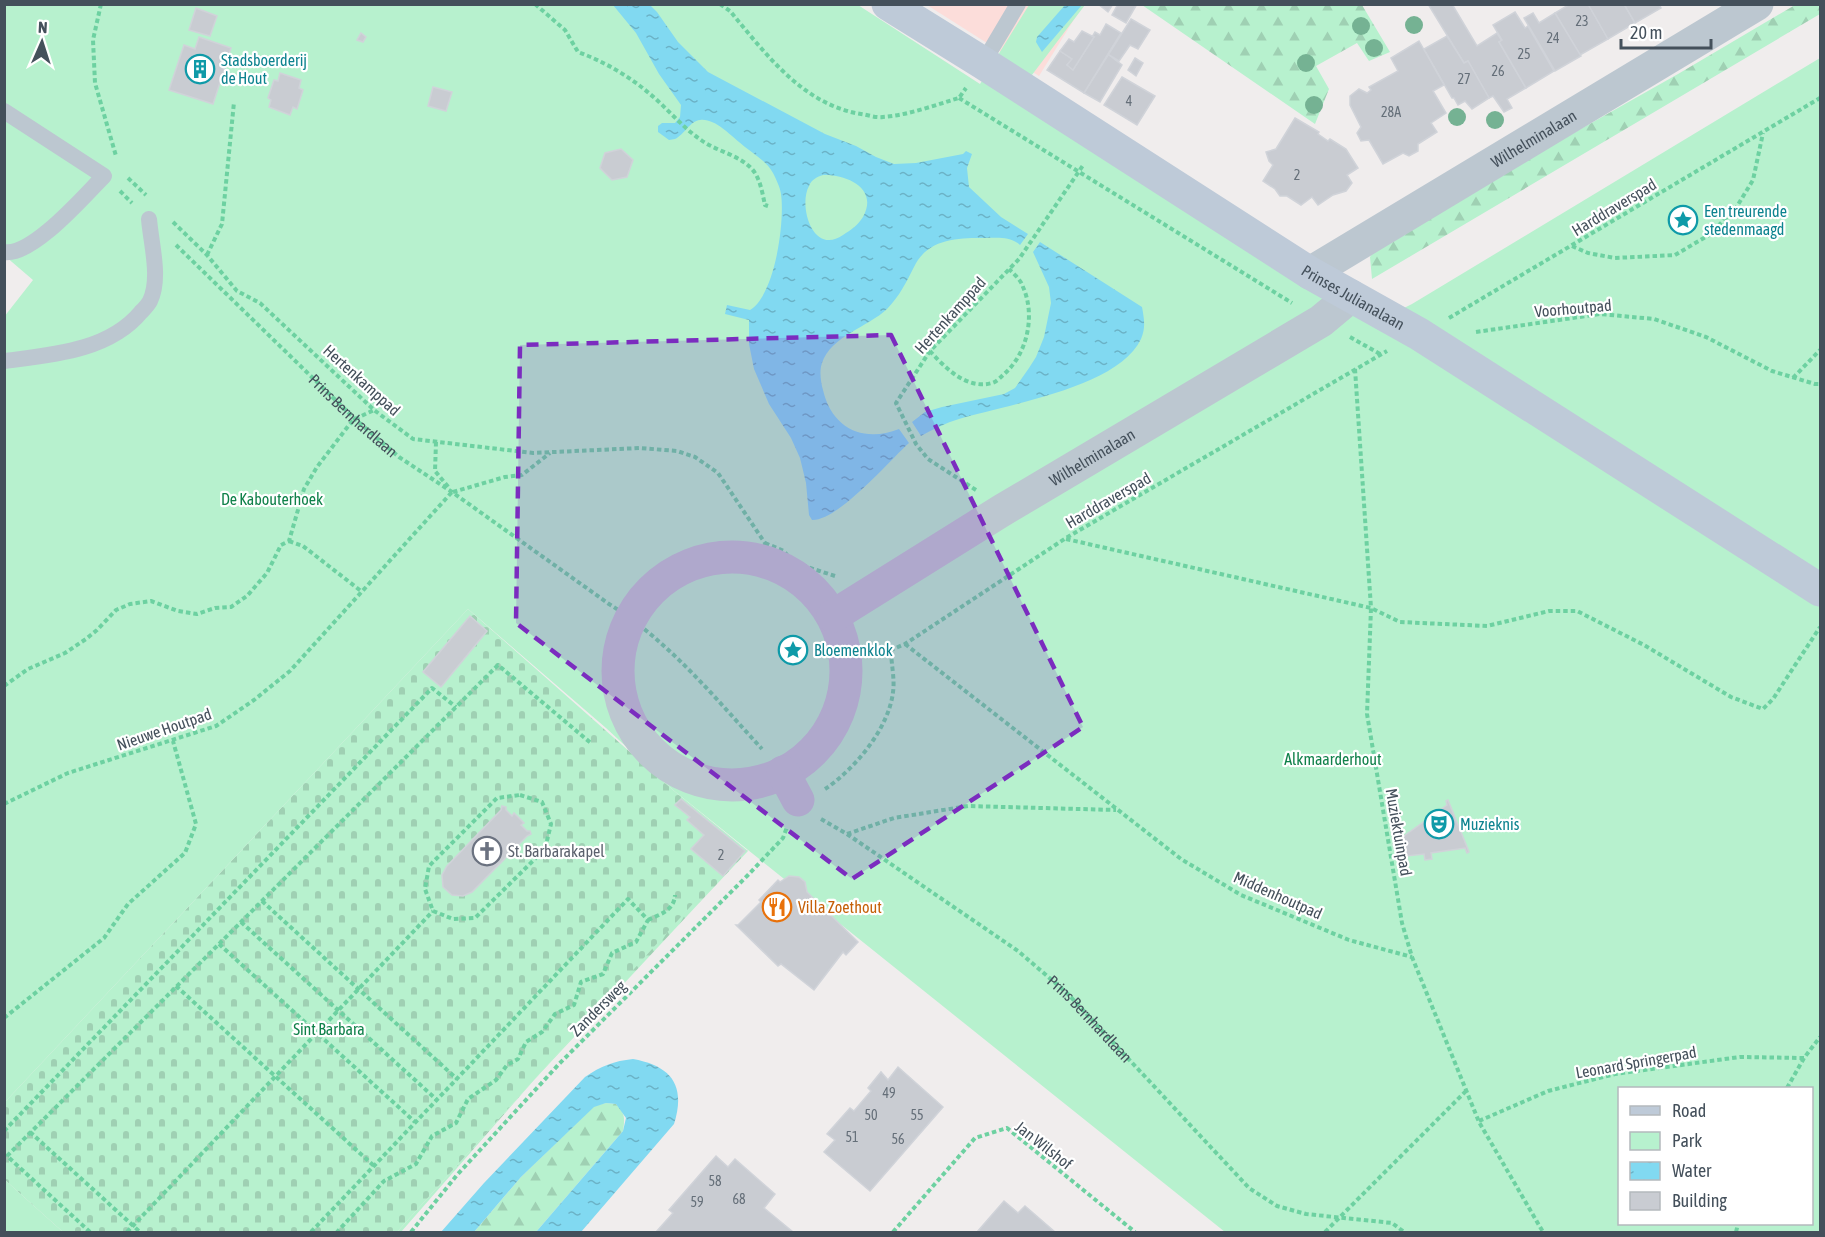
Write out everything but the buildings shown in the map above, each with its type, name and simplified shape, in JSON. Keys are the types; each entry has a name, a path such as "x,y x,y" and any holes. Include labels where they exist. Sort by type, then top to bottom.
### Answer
{"street":[{"name":"Prinses Julianalaan","path":"888,4 1310,273 1419,334 1821,590"},
{"name":"Wilhelminalaan","path":"1310,273 1757,4"},
{"name":"Wilhelminalaan","path":"833,616 1002,511 1321,321 1351,296"},
{"path":"764,552 784,569 804,581 820,597 833,616 845,653 846,678 843,701 834,723 820,743 803,759 797,795 766,780 729,784 710,782 675,769 646,745 635,730 621,694 618,675 620,655 631,618 645,597 664,579 687,566 712,559 764,552"}],"lane":[{"path":"983,63 1018,4"},
{"path":"4,111 112,173 52,228 27,247 10,253 4,252"},
{"path":"4,362 62,353 103,340 132,323 150,302 155,277 149,219"}],"path":[{"path":"101,4 93,40 95,83 117,159"},
{"path":"535,4 565,30 578,52 591,56 631,79 708,146 728,153 750,167 759,183 765,205 768,206"},
{"path":"720,4 730,11 781,70 817,99 849,112 881,117 959,98 983,63"},
{"path":"959,98 1321,321"},
{"name":"Harddraverspad","path":"1419,334 1821,98"},
{"path":"207,255 222,224 234,102"},
{"path":"1572,246 1588,253 1615,258 1664,256 1675,255 1709,235 1736,208 1753,180 1763,132"},
{"path":"1078,172 1103,139"},
{"name":"Hertenkamppad","path":"1002,511 985,496 928,459 916,444 896,403 930,351 1019,259 1078,172"},
{"path":"112,173 152,201"},
{"name":"Prins Bernhardlaan","path":"112,173 149,219 356,419 399,457 631,618 689,670 797,795 847,834 1018,951 1067,993 1249,1188 1277,1206 1306,1214 1392,1223 1404,1233"},
{"name":"Hertenkamppad","path":"168,217 207,255 237,291 260,303 374,410 413,439 533,453 640,448 677,451 695,457 718,473 764,552"},
{"path":"930,351 958,378 980,384 994,383 1007,372 1017,360 1025,344 1029,316 1023,286 1009,269"},
{"name":"Voorhoutpad","path":"1473,332 1600,314 1654,319 1706,337 1772,371 1821,384"},
{"path":"1793,378 1821,350"},
{"name":"Harddraverspad","path":"845,653 891,650 905,644 1066,538 1381,354"},
{"name":"Muziektuinpad","path":"1356,369 1371,608 1366,714 1402,923 1412,957 1479,1122 1543,1233"},
{"path":"289,541 304,489 317,467 356,419 374,410"},
{"path":"436,442 435,471 452,492 505,477 522,475 551,452"},
{"name":"Nieuwe Houtpad","path":"4,804 68,773 216,726 254,700 290,671 452,492"},
{"path":"1066,538 1371,608 1400,622 1487,626 1549,611 1577,611 1644,645 1731,697 1763,710 1773,699 1821,627"},
{"path":"4,686 28,669 65,653 86,639 116,610 130,604 151,601 178,611 197,614 215,608 231,607 247,596 267,573 281,545 289,541 303,546 360,591"},
{"path":"764,552 784,551 792,562 825,574 843,575"},
{"name":"Middenhoutpad","path":"905,644 1181,859 1241,895 1349,940 1412,957"},
{"name":"Zandersweg","path":"411,1233 457,1175 559,1064 783,838 797,795 818,794 840,779 881,730 893,692 891,650"},
{"path":"90,1233 6,1155 498,665 592,744"},
{"path":"4,1131 432,688 456,707"},
{"path":"4,1018 104,938 128,904 185,853 196,824 173,741"},
{"path":"520,795 542,802 551,824 545,849 476,918 453,919 433,911 426,889 429,866 497,798 520,795"},
{"path":"847,834 894,818 968,806 1117,810"},
{"path":"337,1233 384,1181 416,1164 432,1136 456,1123 468,1099 496,1080 507,1065 518,1059 526,1042 542,1032 555,1014 574,1005 582,982 603,974 612,953 636,942 648,920 668,910 675,895"},
{"path":"311,1233 628,899 648,920"},
{"path":"262,901 457,1079"},
{"path":"127,1233 433,911"},
{"path":"240,922 437,1100"},
{"path":"219,944 415,1122"},
{"path":"176,986 374,1166"},
{"path":"1788,1087 1804,1058 1821,1036"},
{"name":"Leonard Springerpad","path":"1479,1122 1548,1090 1615,1074 1740,1057 1804,1058"},
{"path":"1324,1233 1467,1090"},
{"name":"Jan Wilshof","path":"893,1233 975,1137 1007,1128 1135,1233"},
{"path":"30,1132 140,1233"}],"highlighted area":[{"path":"891,335 1083,727 852,879 516,623 520,345"}],"shaded area":[{"path":"927,5 1083,5 1039,76"}],"green space":[{"name":"Alkmaarderhout","path":"5,5 858,5 980,84 1029,5 1085,5 1016,96 1374,323 1412,304 1820,58 1820,1232 1225,1232 673,790 606,728 468,609 5,1102 4,317 33,280 5,256"},
{"path":"1142,5 1362,5 1390,52 1369,61 1357,43 1316,66 1329,89 1315,124"},
{"path":"1795,5 1820,5 1820,14 1372,279 1370,257 1378,246 1393,235"},
{"name":"Sint Barbara","path":"468,609 673,790 748,851 701,901 698,898 397,1232 63,1232 5,1180 5,1102"},
{"path":"698,897 701,901 534,1080 401,1232 397,1232"},
{"path":"606,1103 616,1104 623,1113 623,1131 536,1232 474,1232 521,1177 594,1106"},
{"path":"5,1180 63,1232 5,1232"}],"water":[{"path":"613,5 650,5 678,42 708,72 825,134 856,146 876,157 894,164 916,163 963,154 966,151 972,154 967,168 969,187 1001,217 1028,234 1020,245 1008,239 964,238 935,245 920,257 899,294 887,309 842,339 827,354 820,373 827,403 834,415 851,429 862,433 886,433 899,429 909,443 849,501 823,518 812,520 809,515 806,483 800,458 791,438 769,404 754,369 749,344 749,320 725,314 727,305 750,310 759,302 766,289 780,239 782,206 779,186 766,164 711,121 696,121 675,139 669,140 658,132 658,126 662,123 675,123 680,117 681,105 659,74 636,33","holes":["823,175 832,175 858,185 867,198 867,207 857,225 832,240 823,239 816,234 807,216 805,205 806,195 812,182"]},
{"path":"1065,5 1082,5 1042,52 1036,42 1037,37"},
{"path":"1040,242 1142,307 1144,327 1141,339 1129,356 1110,370 1086,382 1032,400 954,421 921,436 912,422 925,412 1004,394 1015,388 1036,357 1044,337 1051,303 1049,287 1033,252"},
{"path":"633,1059 658,1067 673,1080 678,1099 674,1124 581,1232 536,1232 623,1131 626,1118 616,1104 606,1103 594,1107 521,1177 474,1232 441,1232 484,1183 585,1077 608,1065"}],"place":[{"name":"Stadsboerderij de Hout","path":"200,69"},
{"name":"Een treurende stedenmaagd","path":"1683,220"},
{"name":"Bloemenklok","path":"793,650"},
{"name":"Muzieknis","path":"1439,824"},
{"name":"St. Barbarakapel","path":"487,851"},
{"name":"Villa Zoethout","path":"777,907"}],"park label":[{"name":"De Kabouterhoek","path":"272,499"}]}
